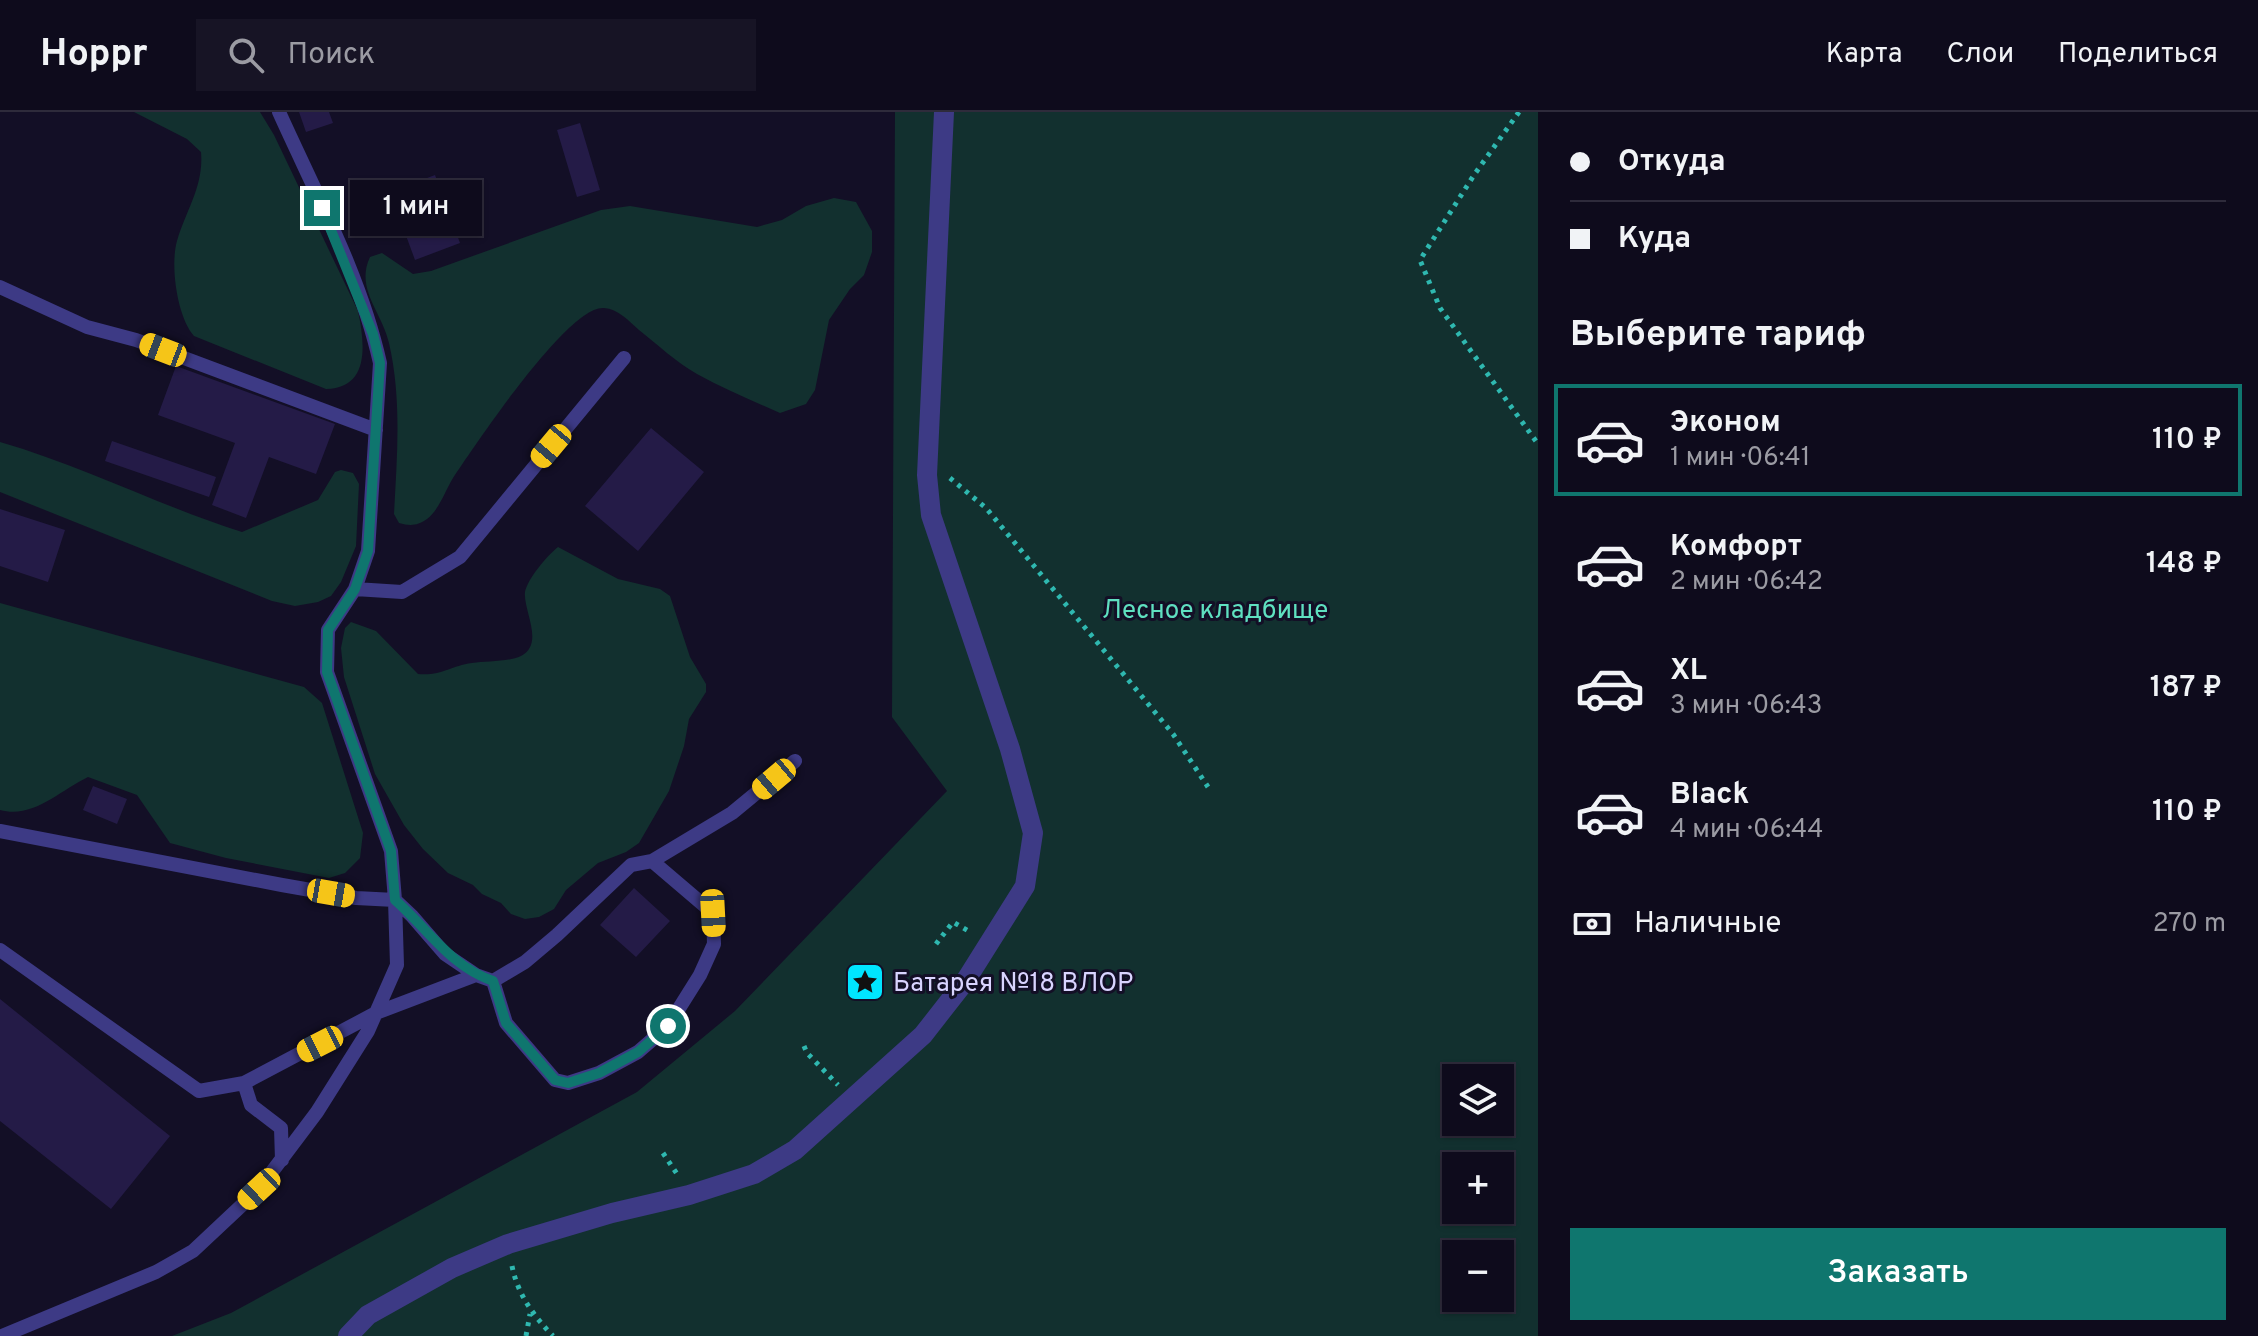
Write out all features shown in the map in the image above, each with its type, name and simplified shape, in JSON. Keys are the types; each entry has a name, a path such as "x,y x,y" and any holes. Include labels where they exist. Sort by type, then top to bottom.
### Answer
{"street":[{"path":"348,1336 368,1315 452,1268 508,1244 612,1213 689,1195 754,1174 795,1150 923,1035 990,943 1025,886 1033,833 1010,749 931,515 928,459 944,112"}],"lane":[{"path":"2,1336 156,1272 193,1251 259,1189 317,1112 368,1031 397,965 391,851 327,672 328,630 355,589 368,551 380,363 373,334 328,222 279,112"},
{"path":"0,287 87,327 136,340 376,430"},
{"path":"355,589 402,592 460,557 624,358"},
{"path":"493,981 525,962 631,865 652,861 732,813 795,761"},
{"path":"0,831 356,898 395,900 445,954 476,975 493,981"},
{"path":"493,981 506,1023 555,1080 568,1083 599,1073 638,1052 668,1026 700,975 714,944 713,913 652,861"},
{"path":"0,950 199,1091 244,1083 376,1013 476,975"},
{"path":"244,1083 251,1105 281,1128 282,1160"}],"path":[{"path":"1519,112 1420,260 1440,308 1538,444"},
{"path":"928,459 986,508 1173,734 1208,787"},
{"path":"936,944 953,922 990,943"},
{"path":"804,1046 852,1100"},
{"path":"508,1244 515,1280 531,1313 553,1336"},
{"path":"526,1336 531,1313"}],"green space":[{"path":"134,112 260,112 358,311 363,350 357,373 351,381 326,389 194,336 179,304 174,263 177,241 200,176 201,152 187,139"},
{"name":"Лесное кладбище","path":"895,112 1538,112 1538,1336 172,1336 231,1313 637,1092 735,1011 947,791 892,717"},
{"path":"834,198 856,202 872,231 872,252 864,275 850,289 829,320 815,390 806,404 780,413 728,390 689,369 623,316 604,308 588,313 546,352 481,438 431,515 417,524 399,523 394,514 398,428 396,386 386,332 368,290 366,269 370,257 382,253 413,274 431,271 601,210 630,206 757,227"},
{"path":"0,442 242,532 318,500 335,472 353,473 359,484 356,546 341,582 331,596 295,606 272,601 0,492"},
{"path":"558,547 618,579 660,589 670,596 690,657 706,684 706,692 689,719 684,746 669,791 639,843 598,863 566,890 554,909 539,917 525,919 511,914 501,903 448,873 404,825 375,774 344,677 341,648 345,628 351,622 376,631 418,674 433,674 464,664 521,656 528,651 532,635 525,599 527,586 538,568"},
{"path":"0,603 304,687 322,703 363,833 360,858 345,873 329,878 226,858 170,843 137,795 88,777 35,807 24,811 0,810"}],"building":[{"path":"299,112 329,112 333,123 306,132"},
{"path":"580,123 600,190 577,197 557,130"},
{"path":"435,175 460,243 415,260 390,192"},
{"path":"176,366 335,424 316,474 269,457 246,518 212,505 235,443 158,415"},
{"path":"651,428 704,472 638,551 585,506"},
{"path":"112,441 216,477 209,497 105,461"},
{"path":"0,509 65,530 48,582 0,566"},
{"path":"93,786 127,799 117,824 83,810"},
{"path":"634,888 670,921 636,957 600,925"},
{"path":"0,999 170,1136 111,1209 0,1121"}],"place":[{"name":"Батарея №18 ВЛОР","path":"865,982"}],"route":[{"path":"322,208 373,334 380,363 368,551 355,589 328,630 327,672 391,851 395,900 445,954 476,975 493,981 506,1023 555,1080 568,1083 599,1073 638,1052 668,1026"}]}
